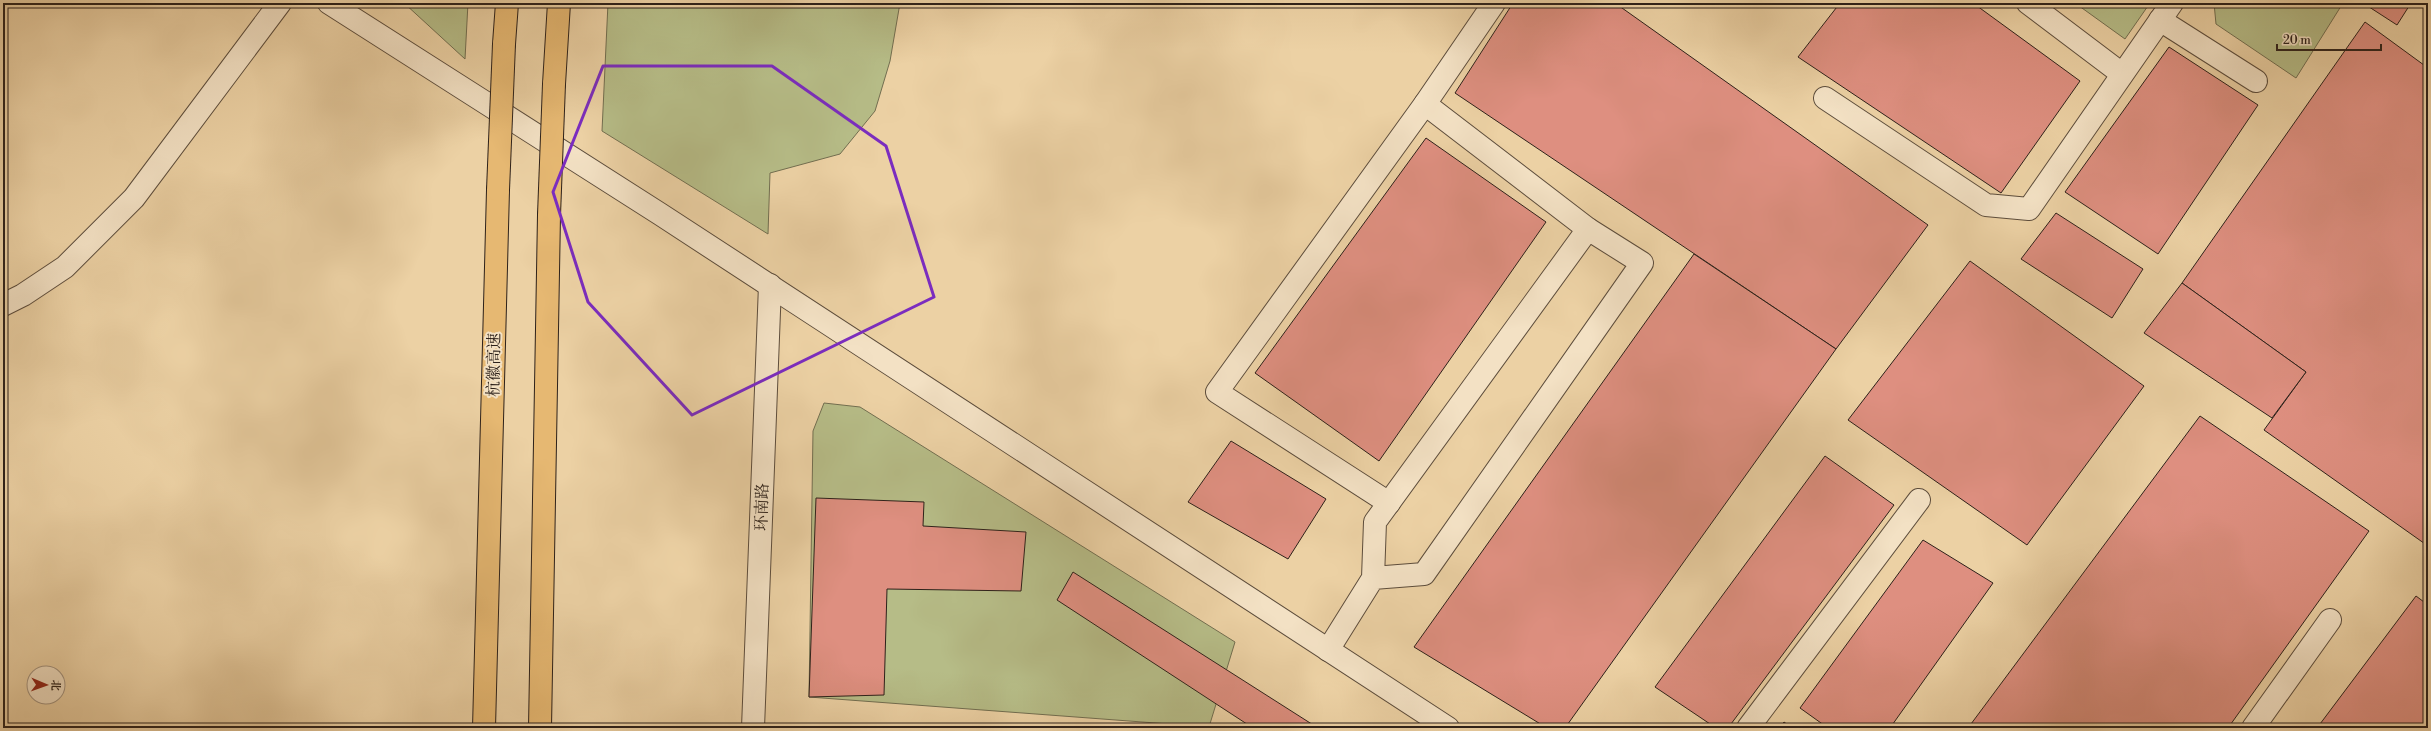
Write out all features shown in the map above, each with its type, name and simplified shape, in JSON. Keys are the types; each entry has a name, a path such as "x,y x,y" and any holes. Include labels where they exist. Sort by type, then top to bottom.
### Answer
{"highway":[{"name":"杭徽高速","path":"484,728 498,190 506,3"},
{"path":"540,728 549,214 559,3"}],"street":[{"path":"3,305 23,295 65,267 134,198 280,3"},
{"path":"329,3 770,285 1448,728"},
{"path":"1389,503 1217,392 1425,104 1494,3"},
{"path":"2028,3 2122,74"},
{"path":"1825,98 1986,205 2029,209 2166,12 2256,81"},
{"path":"1373,578 1424,574 1642,263 1588,229 1425,104"},
{"path":"1328,650 1373,578 1375,522 1588,229"},
{"name":"环南路","path":"753,728 770,285"},
{"path":"1748,728 1919,500"},
{"path":"2253,728 2330,620"}],"highlighted area":[{"path":"603,66 772,66 886,146 934,297 692,415 588,302 553,192"}],"green space":[{"path":"404,3 468,3 465,59"},
{"path":"608,3 900,3 890,61 875,111 840,154 770,173 768,234 602,131"},
{"path":"2075,3 2150,3 2125,39"},
{"path":"2214,3 2343,3 2296,78 2216,24"},
{"path":"824,403 860,407 1235,642 1209,727 809,697 813,431"}],"building":[{"path":"1513,3 1615,3 1928,225 1836,349 1455,93"},
{"path":"1840,3 1973,3 2080,81 2001,193 1798,57"},
{"path":"2363,3 2411,3 2397,25"},
{"path":"2365,22 2428,68 2428,546 2264,430 2306,372 2182,283"},
{"path":"2169,47 2258,105 2158,254 2065,192"},
{"path":"1426,138 1546,222 1379,461 1255,373"},
{"path":"2056,213 2143,269 2112,318 2021,259"},
{"path":"1694,254 1836,349 1565,728 1547,728 1414,647"},
{"path":"1970,261 2144,386 2027,545 1848,420"},
{"path":"2182,283 2306,372 2272,418 2144,333"},
{"path":"2200,416 2369,531 2228,728 1968,728"},
{"path":"1231,441 1326,499 1288,559 1188,502"},
{"path":"1825,456 1894,505 1728,728 1716,728 1655,687"},
{"path":"816,498 924,502 923,526 1026,532 1021,591 887,589 884,695 809,697"},
{"path":"1923,540 1993,583 1890,728 1828,728 1800,708"},
{"path":"1073,572 1318,728 1253,728 1057,600"},
{"path":"2416,596 2428,605 2428,728 2317,728"},
{"path":"1784,722 1792,728 1779,728"}]}
